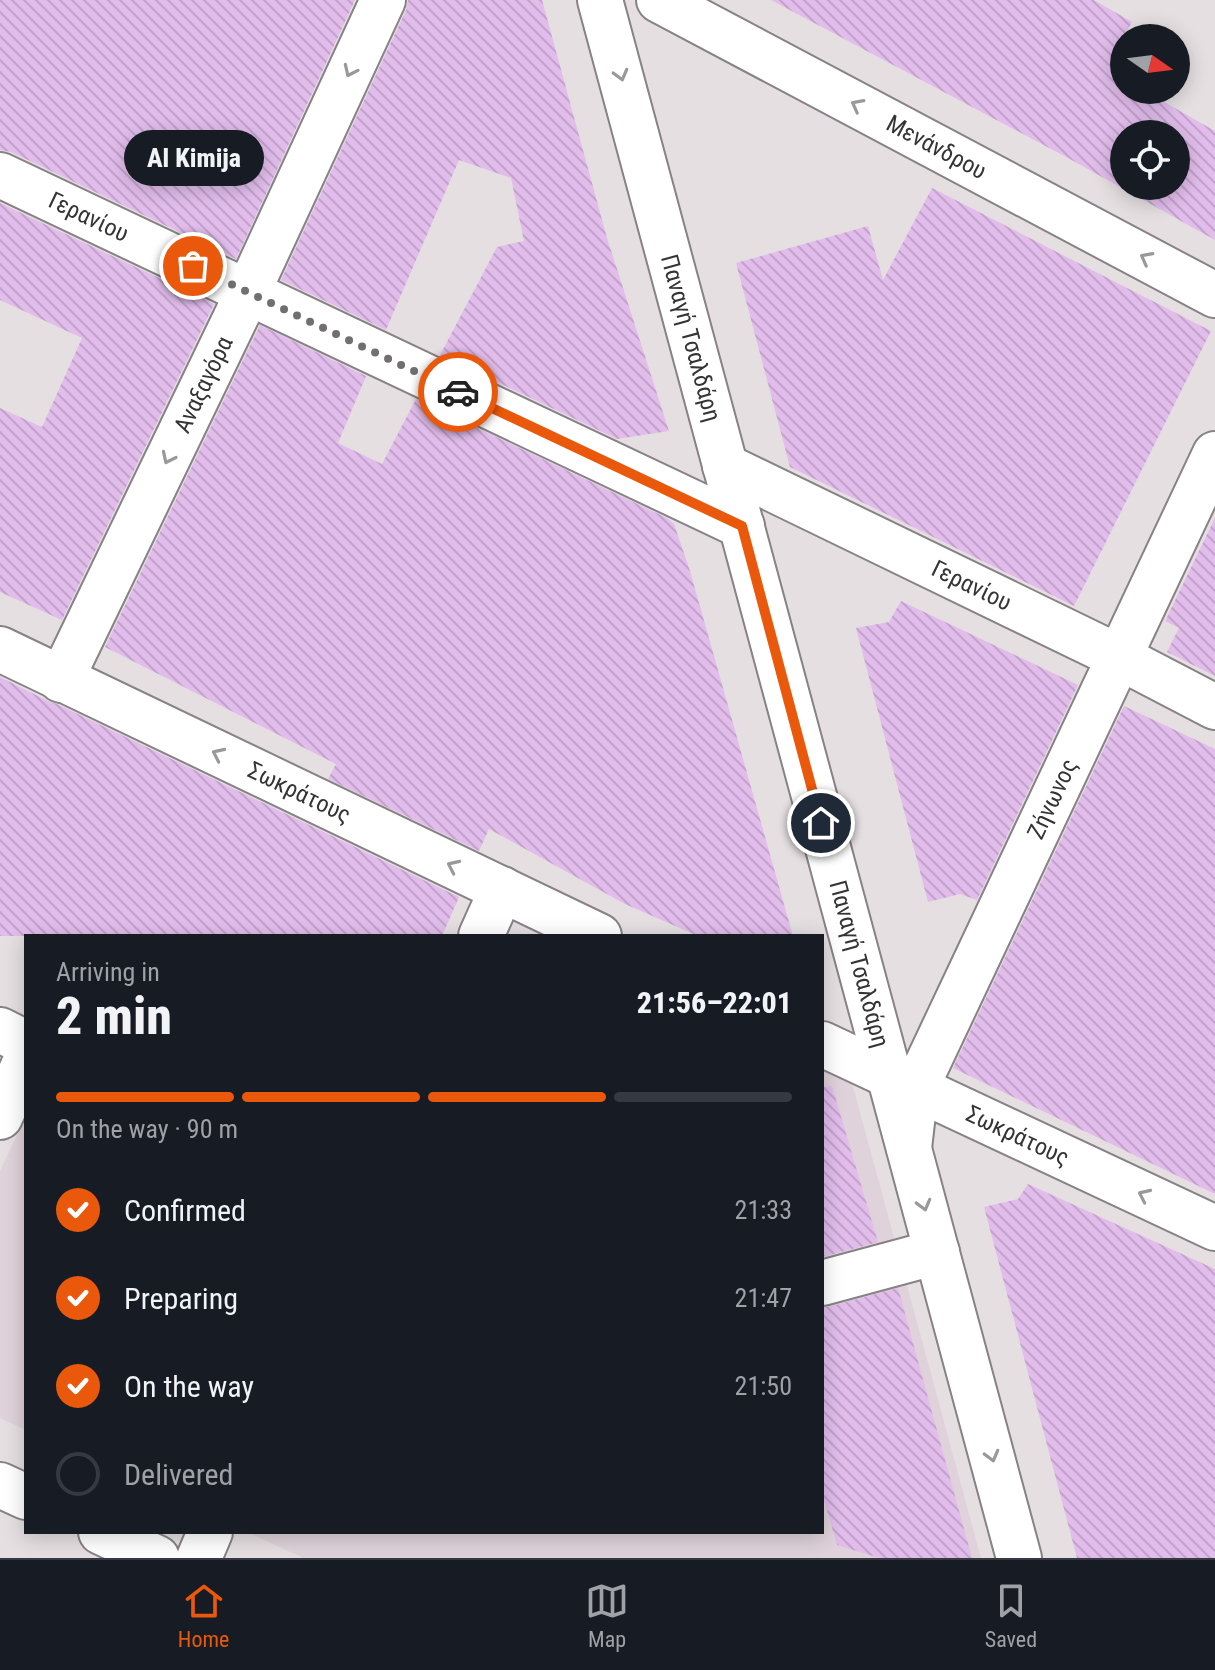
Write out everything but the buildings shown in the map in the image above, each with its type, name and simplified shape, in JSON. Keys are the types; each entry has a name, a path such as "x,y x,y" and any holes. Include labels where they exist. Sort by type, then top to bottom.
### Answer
{"street":[{"name":"Αναξαγόρα","path":"61,680 248,292 383,0"},
{"name":"Παναγή Τσαλδάρη","path":"600,0 725,466 903,1082 909,1148 1019,1558"},
{"name":"Μενάνδρου","path":"659,0 1215,295"},
{"name":"Γερανίου","path":"0,175 742,526"},
{"name":"Ζήνωνος","path":"903,1082 1119,657 1215,454"},
{"name":"Γερανίου","path":"725,466 1119,657 1215,707"},
{"name":"Σωκράτους","path":"0,649 595,934"},
{"path":"482,934 502,889"},
{"path":"0,1030 24,1042"},
{"name":"Σωκράτους","path":"824,1045 1215,1228"},
{"path":"0,1117 24,1064"},
{"path":"824,1282 937,1252"},
{"path":"0,1485 24,1496"},
{"path":"105,1534 157,1558"},
{"path":"199,1558 209,1534"}],"shaded area":[{"path":"824,1057 839,1065 852,1083 981,1558 303,1558 251,1534 824,1534"},
{"path":"24,1120 24,1429 0,1418 0,1171"}],"way so far":[{"path":"193,266 458,392"}],"place":[{"name":"Al Kimija","path":"193,266"}],"route":[{"path":"458,392 742,526 821,823"}]}
